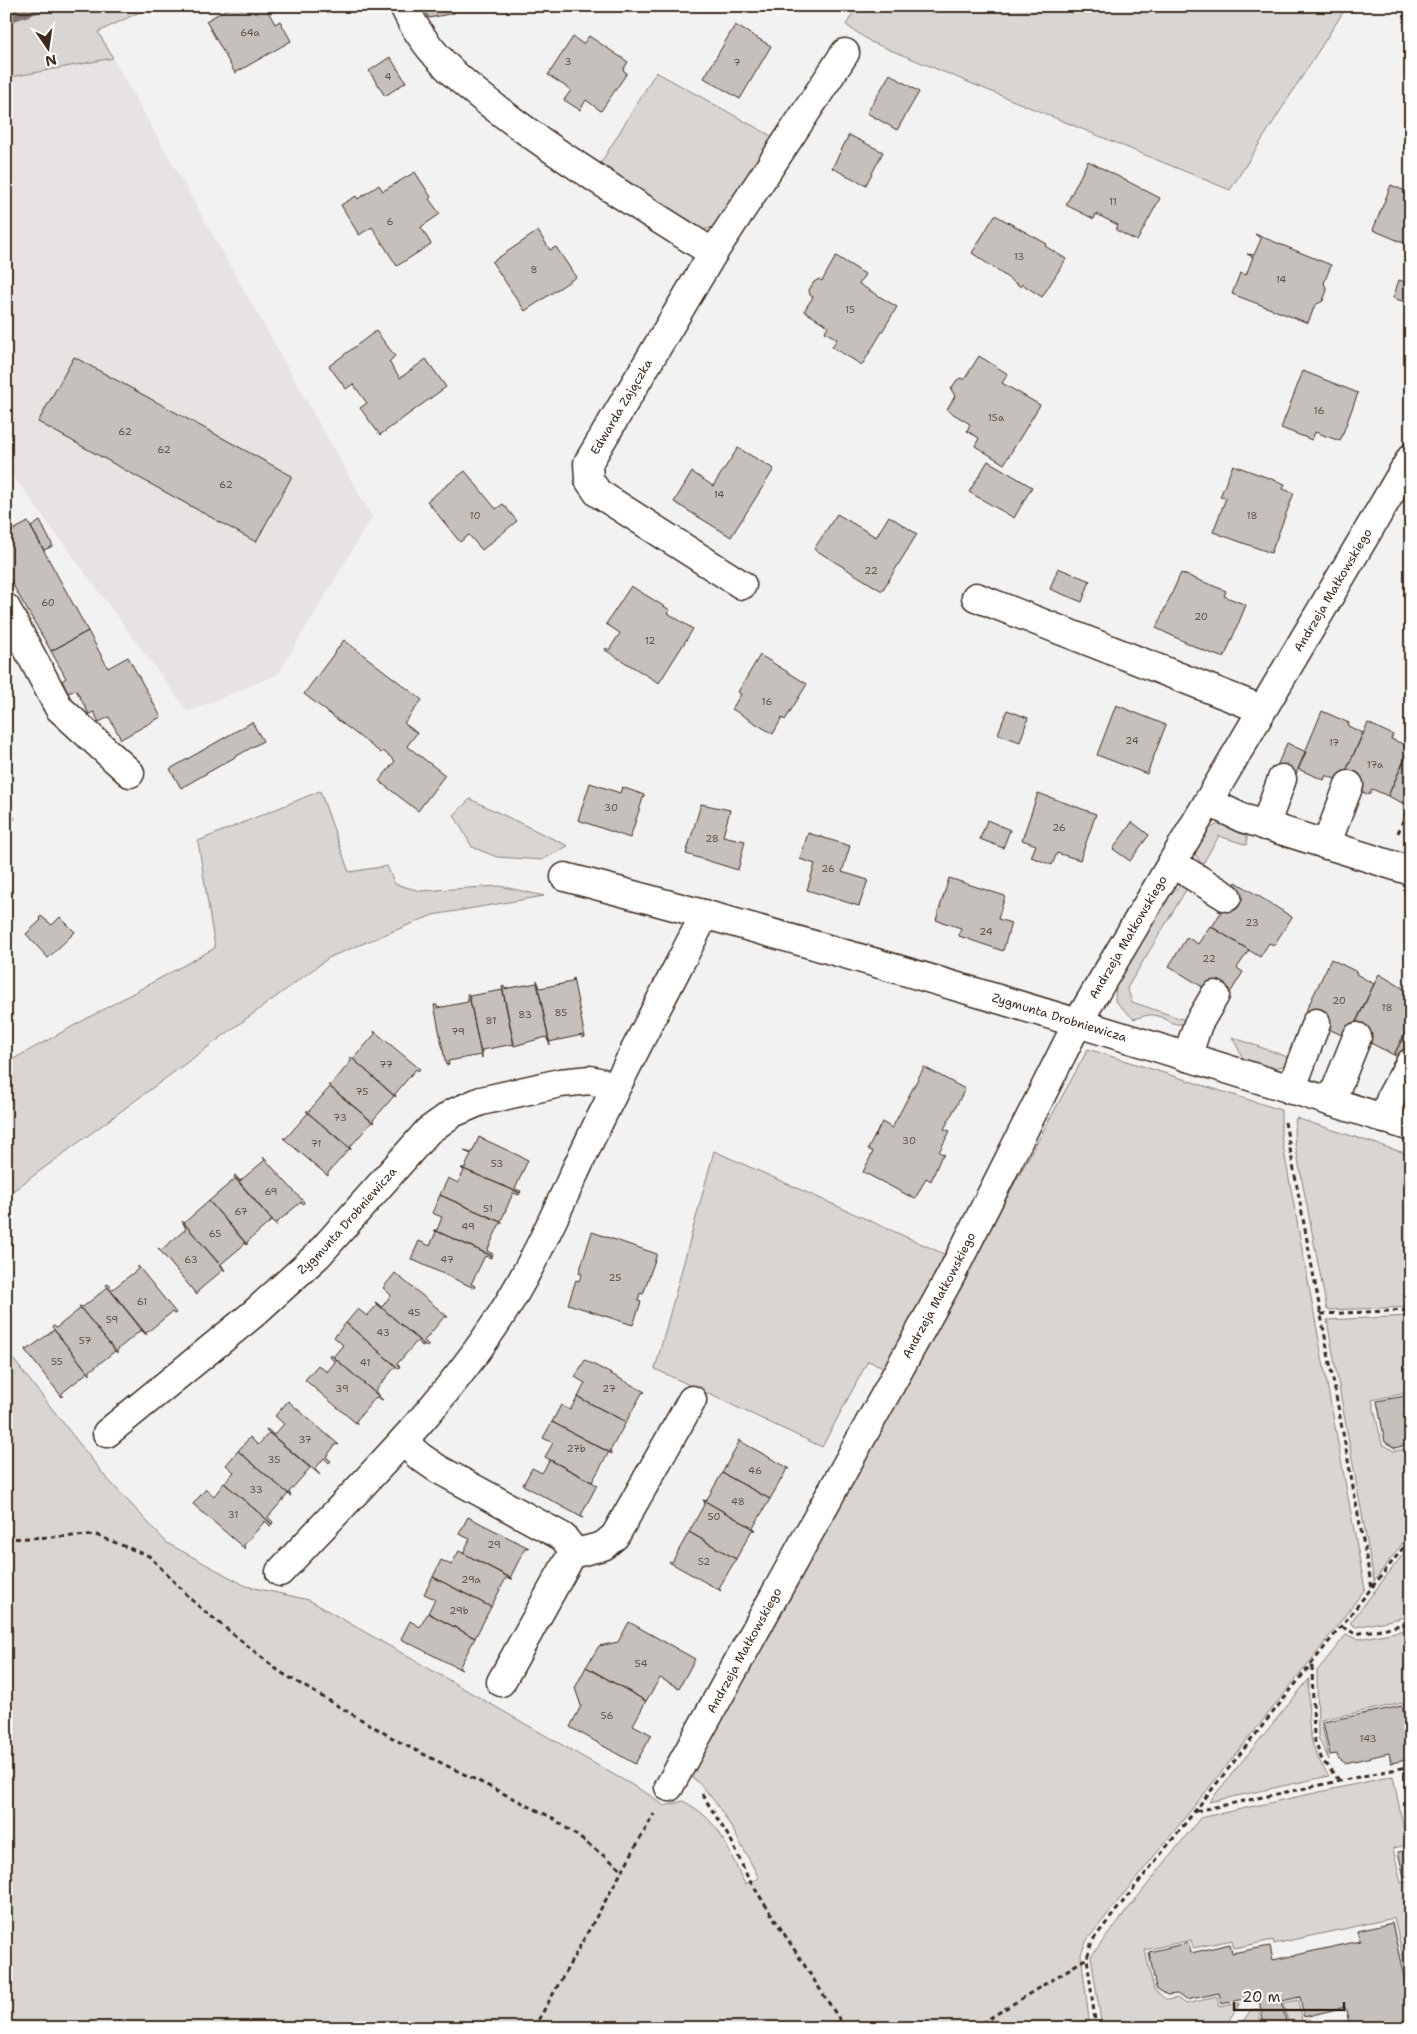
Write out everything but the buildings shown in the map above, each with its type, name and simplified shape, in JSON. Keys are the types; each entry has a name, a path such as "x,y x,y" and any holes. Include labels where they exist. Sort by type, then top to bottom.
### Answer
{"street":[{"path":"404,6 414,27 438,58 463,84 568,161 713,253"},
{"name":"Edwarda Zajączka","path":"742,585 598,493 589,480 588,463 713,253 845,52"},
{"name":"Andrzeja Małkowskiego","path":"672,1782 950,1277 1078,1022 1411,458"},
{"path":"976,597 1261,710"},
{"path":"6,608 59,708 130,773"},
{"path":"1265,826 1282,779"},
{"path":"1326,845 1349,786"},
{"path":"1208,802 1224,811 1265,826 1411,871"},
{"path":"1172,863 1227,897"},
{"name":"Zygmunta Drobniewicza","path":"565,877 705,914 1078,1022 1291,1090 1403,1121"},
{"path":"280,1572 402,1441 468,1362 502,1314 524,1277 616,1086 705,914"},
{"path":"1187,1057 1198,1024 1215,995"},
{"path":"1291,1090 1316,1023"},
{"path":"1331,1102 1357,1037"},
{"path":"1403,1121 1392,1095 1410,1063"},
{"name":"Zygmunta Drobniewicza","path":"107,1433 252,1315 318,1256 428,1131 453,1113 481,1101 560,1083 590,1080 616,1086"},
{"path":"572,1554 603,1546 615,1536 692,1400"},
{"path":"402,1441 438,1469 563,1537 570,1546 572,1554 501,1682"}],"path":[{"path":"1405,817 1410,806"},
{"path":"1291,1090 1286,1108 1287,1137 1372,1589"},
{"path":"1321,1314 1411,1310"},
{"path":"6,1539 96,1535 149,1556 197,1605 280,1672 403,1744 553,1818 622,1870"},
{"path":"1096,2028 1087,1958 1092,1941 1411,1538"},
{"path":"1342,1627 1356,1634 1411,1623"},
{"path":"1312,1665 1314,1739 1322,1760 1339,1780"},
{"path":"1196,1811 1411,1766"},
{"path":"534,2028 672,1782 699,1789 732,1842 748,1878 845,2028"},
{"path":"974,2028 1087,1958"}],"shaded area":[{"path":"6,6 152,6 98,32 113,58 6,78"},
{"path":"857,6 1347,6 1230,190 871,42 846,25"},
{"path":"113,58 372,517 278,674 188,712 6,466 6,78"},
{"path":"656,72 775,138 714,227 703,230 693,228 599,166"},
{"path":"320,791 349,872 387,866 395,884 420,891 500,886 544,896 433,915 330,957 6,1196 6,1063 215,948 198,841"},
{"path":"470,799 568,846 542,860 497,857 472,847 454,815"},
{"path":"1223,823 1243,829 1247,835 1247,845 1219,836 1202,865 1195,854 1201,838 1212,827"},
{"path":"1181,885 1189,885 1127,988 1132,1002 1188,1021 1178,1024 1155,1015 1146,1015 1134,1019 1115,1001 1116,977 1160,903"},
{"path":"1232,1037 1293,1059 1287,1064 1275,1067 1263,1066 1244,1060"},
{"path":"1088,1049 1281,1110 1281,1135 1365,1589 1316,1654 1087,1940 1081,1954 1090,2028 6,2028 6,1350 104,1475 167,1543 246,1586 309,1600 653,1797 664,1806 683,1801 696,1809 715,1827 728,1847 745,1884 759,1878 710,1795 690,1776"},
{"path":"1296,1118 1411,1155 1411,1307 1327,1310 1295,1144"},
{"path":"714,1151 951,1257 889,1369 868,1361 822,1447 655,1369"},
{"path":"1411,1316 1411,1392 1372,1400 1382,1444 1394,1451 1406,1449 1411,1452 1411,1532 1374,1581 1327,1320"},
{"path":"1411,1544 1411,1616 1356,1627 1350,1623"},
{"path":"1411,1629 1411,1709 1405,1710 1403,1703 1321,1720 1329,1760 1318,1737 1317,1671 1346,1635 1359,1639"},
{"path":"1309,1679 1309,1718 1312,1741 1315,1752 1329,1776 1209,1802"},
{"path":"1393,1776 1407,1845 1393,1848 1401,1883 1411,1881 1411,1993 1394,1918 1274,1944 1273,1940 1234,1948 1232,1940 1193,1948 1191,1940 1145,1950 1154,1990 1167,2000 1177,1998 1185,2004 1217,1997 1219,2007 1240,2003 1224,2028 1102,2028 1091,1956 1200,1818"},
{"path":"1298,2000 1302,2021 1310,2019 1312,2028 1286,2028 1288,2022 1284,2003"},
{"path":"1258,2009 1262,2028 1238,2028 1251,2010"}],"waterway":[{"path":"6,18 41,6"}]}
